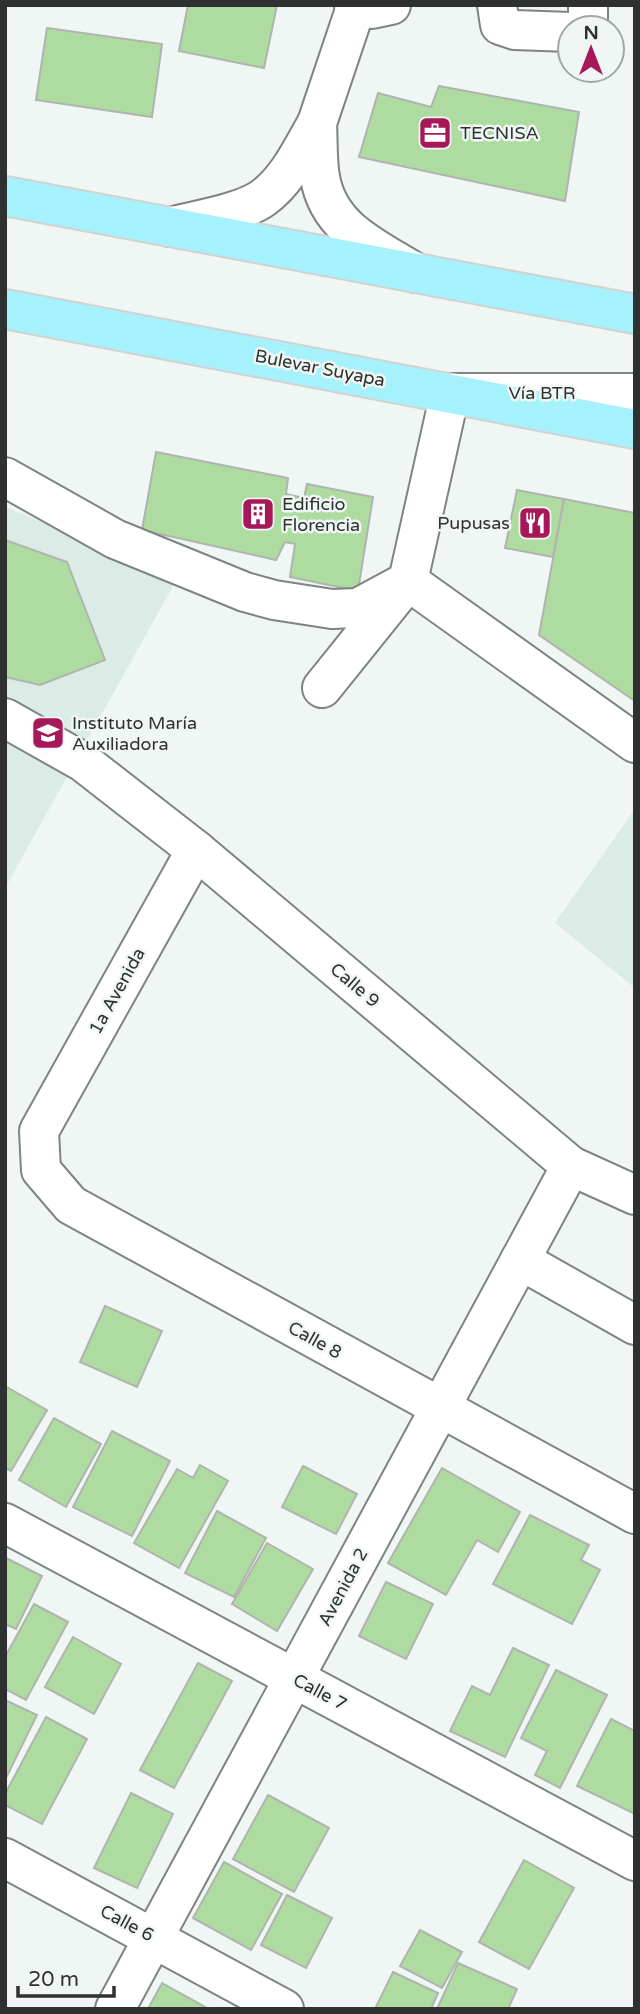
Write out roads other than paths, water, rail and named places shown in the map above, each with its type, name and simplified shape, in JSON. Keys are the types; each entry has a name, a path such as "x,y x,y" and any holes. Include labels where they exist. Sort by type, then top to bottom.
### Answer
{"main road":[{"path":"5,196 635,314"},
{"name":"Bulevar Suyapa","path":"5,309 635,429"}],"street":[{"path":"498,5 500,25 515,30 556,31"},
{"path":"170,227 247,207 263,198 278,184 317,123 367,6"},
{"path":"317,123 320,177 331,209 348,230 416,273"},
{"path":"496,288 635,326"},
{"path":"322,688 408,581 450,393"},
{"name":"Vía BTR","path":"450,393 635,393"},
{"path":"5,477 115,539 245,592 274,600 332,609 358,608 408,581"},
{"path":"408,581 635,743"},
{"name":"Calle 9","path":"5,718 83,762 196,850 571,1166 635,1195"},
{"name":"1a Avenida","path":"39,1131 196,850"},
{"name":"Calle 8","path":"39,1131 41,1170 71,1205 635,1514"},
{"name":"Avenida 2","path":"115,2009 571,1166"},
{"path":"520,1260 635,1325"},
{"name":"Calle 7","path":"5,1523 635,1861"},
{"name":"Calle 6","path":"5,1858 284,2009"}],"place":[{"name":"TECNISA","path":"435,133"},
{"name":"Edificio Florencia","path":"258,514"},
{"name":"Pupusas","path":"535,523"},
{"name":"Instituto María Auxiliadora","path":"48,733"}]}
